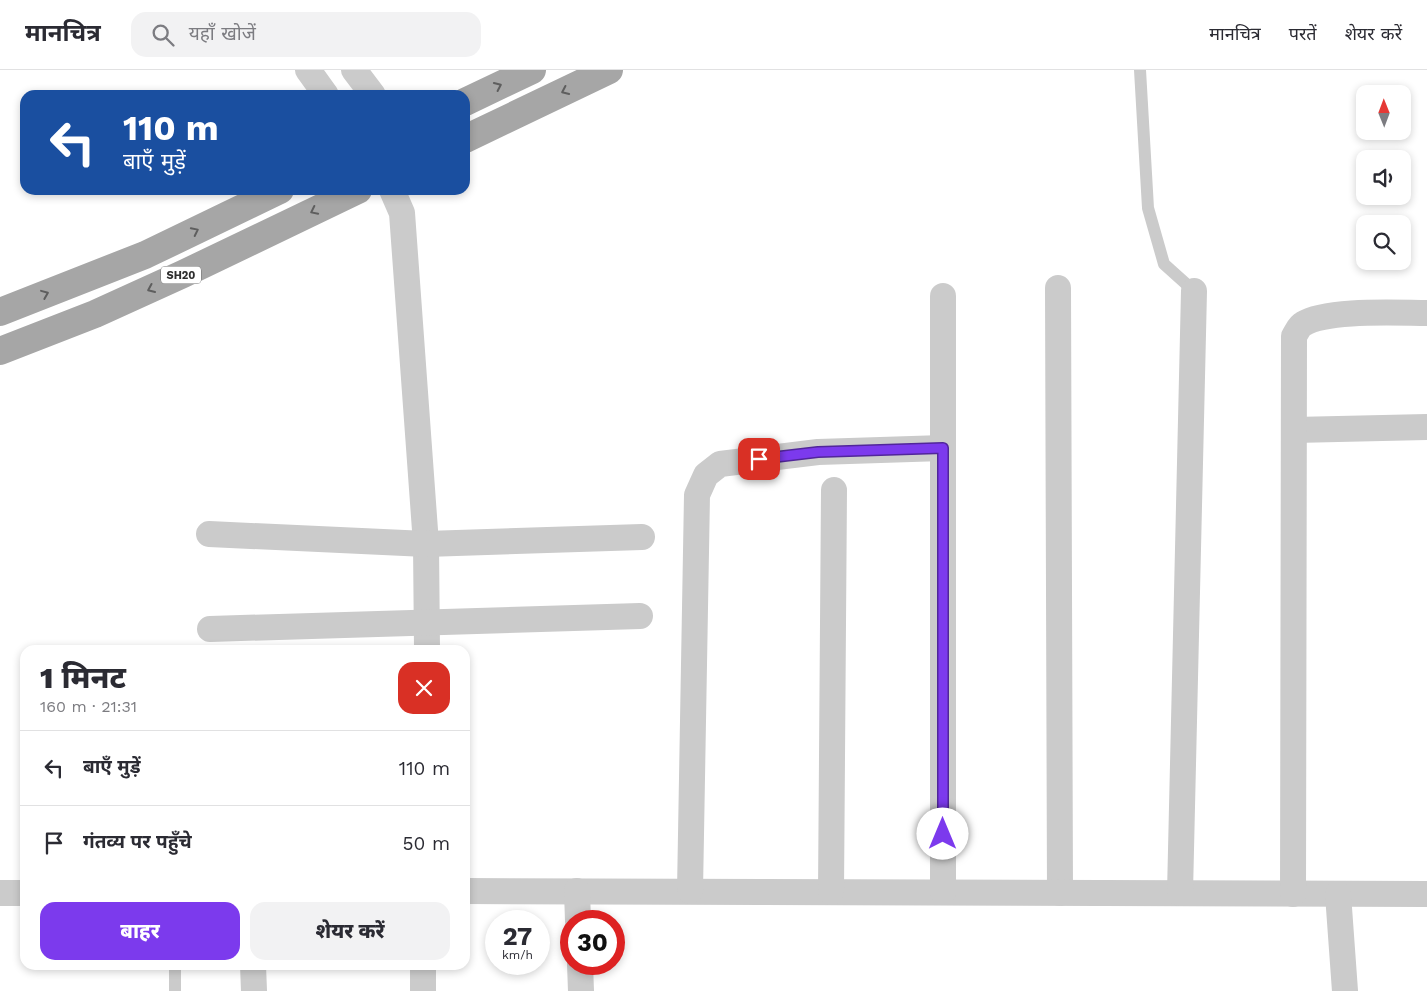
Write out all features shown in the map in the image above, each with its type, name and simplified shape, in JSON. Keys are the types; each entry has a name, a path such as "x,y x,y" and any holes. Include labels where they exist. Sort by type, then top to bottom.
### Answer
{"main road":[{"path":"470,100 532,70"},
{"path":"470,137 609,70"},
{"name":"SH20","path":"0,312 145,255 270,195"},
{"name":"SH20","path":"0,351 95,314 184,274 348,195"}],"street":[{"path":"308,70 322,90"},
{"path":"354,70 369,90"},
{"path":"394,195 402,213 426,544 427,645"},
{"path":"1058,288 1060,893"},
{"path":"1180,893 1194,291"},
{"path":"943,296 943,892"},
{"path":"1293,894 1294,336 1301,325 1313,319 1361,313 1427,313"},
{"path":"1294,430 1427,427"},
{"path":"690,891 697,495 706,475 720,464 818,452 943,448"},
{"path":"831,892 834,490"},
{"path":"209,534 426,544 642,537"},
{"path":"210,629 427,624 640,616"},
{"path":"470,891 1427,894"},
{"path":"577,891 578,910"},
{"path":"0,893 20,893"},
{"path":"1338,894 1345,991"},
{"path":"253,970 254,991"},
{"path":"423,970 423,991"},
{"path":"581,975 582,991"}],"lane":[{"path":"1140,70 1148,208 1164,264 1194,291"},
{"path":"175,970 175,991"}],"route":[{"path":"759,459 818,452 943,448 943,834"}]}
